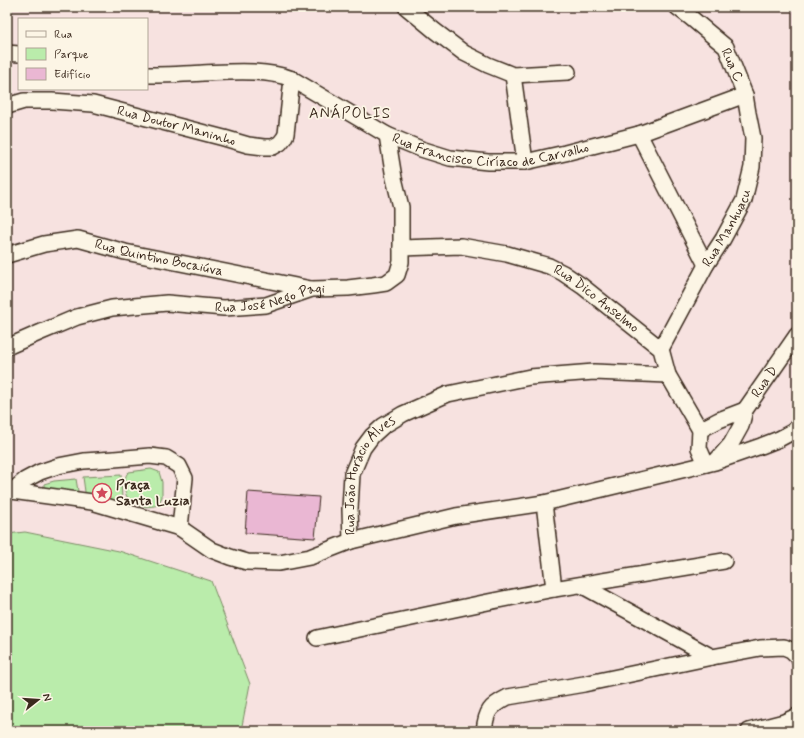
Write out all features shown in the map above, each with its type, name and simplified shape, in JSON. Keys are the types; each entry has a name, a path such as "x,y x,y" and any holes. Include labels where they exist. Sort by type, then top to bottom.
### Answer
{"street":[{"path":"406,7 464,53 488,66 513,75 568,72"},
{"name":"Rua C","path":"676,7 726,47 746,95"},
{"path":"7,53 18,54"},
{"name":"Rua Francisco Ciríaco de Carvalho","path":"148,75 252,72 285,77 387,135 421,149 450,158 488,162 524,162 639,134 746,95"},
{"path":"513,75 524,162"},
{"name":"Rua Doutor Maninho","path":"7,106 24,101 52,101 93,104 248,145 273,147 280,143 286,134 292,80"},
{"name":"Rua Manhuacu","path":"661,349 706,265 723,239 744,200 752,167 753,138 746,95"},
{"path":"639,134 706,265"},
{"name":"Rua José Nego Pagi","path":"7,347 77,317 112,308 167,303 224,308 266,305 312,289 348,288 386,283 397,274 401,262 401,207 394,178 387,135"},
{"name":"Rua Quintino Bocaiúva","path":"7,255 44,244 78,239 126,252 312,289"},
{"name":"Rua Dico Anselmo","path":"401,248 461,246 507,254 549,266 563,273 582,286 661,349"},
{"name":"Rua D","path":"711,463 730,444 741,426 746,410 797,335"},
{"path":"661,349 668,375 700,430 699,448 711,463"},
{"name":"Rua João Horácio Alves","path":"668,375 594,372 530,377 448,394 403,414 383,426 372,436 363,448 352,474 350,510 351,541 456,516 544,503 711,463 779,439 797,427"},
{"name":"Rua D","path":"700,430 719,420 746,410"},
{"path":"10,491 25,480 40,472 58,466 84,461 114,458 150,456 166,458 179,466 185,478 180,528"},
{"path":"10,491 92,502 180,528 212,550 247,562 279,563 310,557 351,541"},
{"path":"544,503 554,590"},
{"path":"317,638 488,602 724,561"},
{"path":"581,585 712,657"},
{"path":"484,731 486,718 490,708 508,697 584,684 760,648 784,647 791,650 797,656"},
{"path":"750,731 784,722 797,716"}],"green space":[{"path":"151,469 159,472 162,482 162,497 158,505 145,507 133,503 128,499 124,487 126,475 129,472"},
{"path":"121,475 122,501 86,499 83,477"},
{"path":"76,479 79,497 44,492 44,484 54,481"},
{"path":"25,532 119,551 211,581 250,684 241,731 7,731 7,534"}],"building":[{"path":"248,492 319,497 315,538 245,533"}],"place":[{"name":"Praça Santa Luzia","path":"102,493"}],"district":[{"name":"ANÁPOLIS","path":"350,114"}]}
